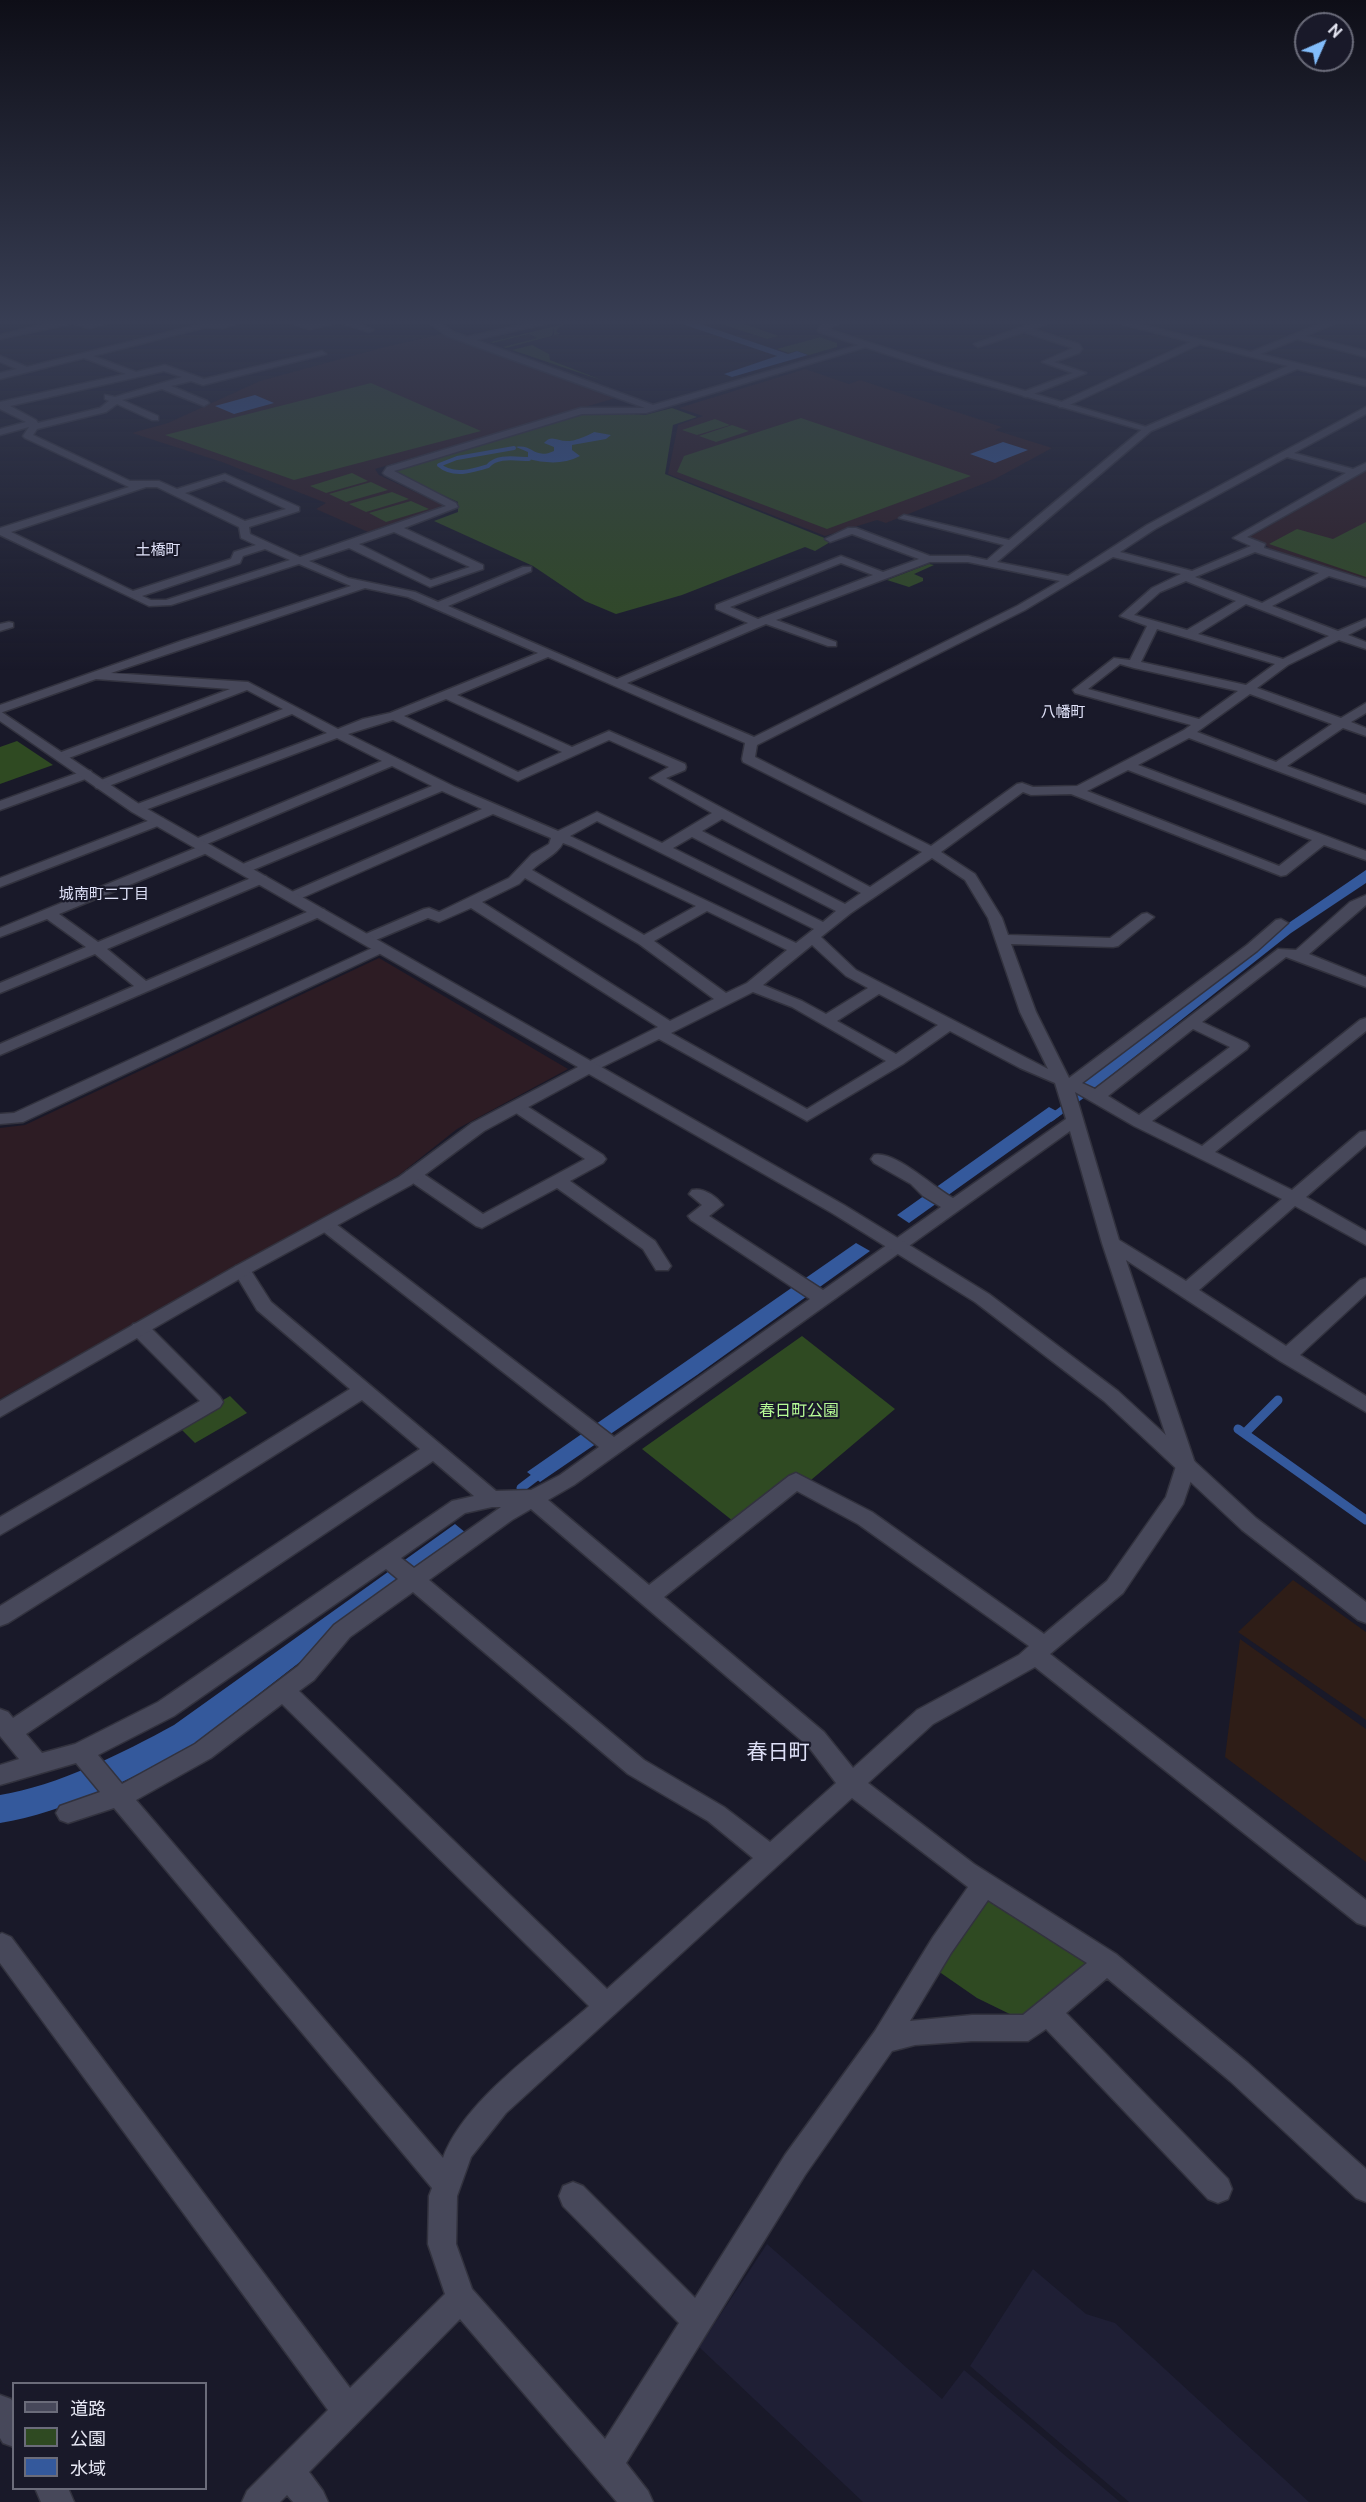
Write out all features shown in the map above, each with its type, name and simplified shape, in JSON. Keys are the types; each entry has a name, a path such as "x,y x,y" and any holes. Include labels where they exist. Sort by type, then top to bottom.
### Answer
{"street":[{"path":"30,437 128,484 159,484 244,525 295,508 225,477 176,492"},
{"path":"1,531 149,603 167,603 350,544 453,507 388,473 390,469 496,437"},
{"path":"988,563 1139,437"},
{"path":"637,2502 607,2464 460,2298 442,2244 443,2196 460,2149 496,2104 925,1717 1040,1650 1114,1587 1176,1499 1185,1466 1111,1243 1066,1086 1028,1012 995,918 970,877 932,851 748,759 751,743 996,621 1070,580 1152,527 1317,437"},
{"path":"1286,454 1353,472"},
{"path":"1284,663 1126,616 1156,590 1261,546 1238,538 1366,466"},
{"path":"1,531 148,484"},
{"path":"906,523 1011,544"},
{"path":"244,525 245,536 298,561 361,586 392,589 438,606 754,742"},
{"path":"350,544 430,584 479,567 395,528"},
{"path":"830,539 852,530 929,559"},
{"path":"133,595 236,561 238,554 266,545"},
{"path":"1255,549 1366,584"},
{"path":"1112,553 1188,575 1262,607 1366,646"},
{"path":"617,683 762,622 929,559 957,558 1070,580"},
{"path":"832,644 720,607 841,559 882,575"},
{"path":"438,606 527,569"},
{"path":"1262,607 1328,572"},
{"path":"0,709 185,643 361,586"},
{"path":"1189,634 1245,600"},
{"path":"0,1410 242,1270 413,1175 478,1127 588,1068 752,986 846,910 1022,787 1031,791 1080,790 1188,733 1284,663 1337,634 1366,622"},
{"path":"1134,664 1154,624"},
{"path":"137,809 367,722 394,716 549,653"},
{"path":"1202,724 1079,690 1118,660 1248,689 1366,732"},
{"path":"93,676 248,686 337,734 443,786 547,834 558,836 799,950"},
{"path":"61,757 248,686"},
{"path":"447,695 572,752"},
{"path":"1278,765 1366,707"},
{"path":"101,785 292,710"},
{"path":"0,716 137,809 827,1203 981,1298 1111,1396 1250,1524 1366,1614"},
{"path":"394,716 518,777 609,735 680,767 656,778 871,893"},
{"path":"1188,733 1366,800"},
{"path":"0,933 393,761"},
{"path":"1127,765 1366,856"},
{"path":"0,806 86,774"},
{"path":"243,869 443,786"},
{"path":"1072,790 1281,872 1322,839"},
{"path":"292,897 494,809"},
{"path":"661,849 721,814"},
{"path":"0,1103 9,1118 374,944 429,912 439,918 514,881 537,857 555,846 558,836 597,816 819,933 851,973 878,988 1066,1086 1097,1096 1140,1122 1294,1198 1366,1239"},
{"path":"0,883 158,820"},
{"path":"691,831 846,910"},
{"path":"524,871 644,941 726,1000"},
{"path":"0,988 261,879"},
{"path":"1299,955 1355,905 1366,899"},
{"path":"471,902 665,1031 807,1116 897,1061 948,1025"},
{"path":"644,941 706,906"},
{"path":"0,1050 319,912"},
{"path":"48,913 98,948 144,987"},
{"path":"1002,939 1113,943 1147,917"},
{"path":"1066,1086 1148,1027 1252,948 1281,923"},
{"path":"1252,948 1274,959"},
{"path":"1097,1096 1283,952 1299,955 1366,982"},
{"path":"1218,972 1243,982"},
{"path":"752,986 797,1004 897,1061"},
{"path":"826,1021 878,988"},
{"path":"1140,1122 1241,1046 1171,1008"},
{"path":"1203,1153 1366,1023"},
{"path":"1148,1027 1172,1038"},
{"path":"1127,1042 1152,1053"},
{"path":"413,1175 482,1222 597,1158 516,1106"},
{"path":"0,1775 85,1756 400,1569 567,1480 609,1444 818,1296 897,1246 942,1199 1075,1120"},
{"path":"1188,1289 1366,1136"},
{"path":"880,1159 917,1180 942,1199"},
{"path":"557,1180 650,1245 662,1266"},
{"path":"698,1194 714,1205 697,1216 818,1296"},
{"path":"326,1225 609,1444"},
{"path":"1111,1243 1188,1289 1287,1356 1366,1405"},
{"path":"242,1270 264,1306 492,1498"},
{"path":"1287,1356 1366,1284"},
{"path":"0,1527 213,1402 140,1329"},
{"path":"0,1617 363,1390"},
{"path":"38,1765 6,1725 434,1450"},
{"path":"649,1597 796,1481 865,1518 1040,1650 1366,1915"},
{"path":"68,1813 150,1782 195,1756 306,1674 450,1512 467,1504 492,1498 532,1498 816,1739 851,1784 985,1884 1107,1962 1239,2072 1366,2188"},
{"path":"400,1569 636,1767 716,1814 770,1857"},
{"path":"284,1691 607,2006"},
{"path":"85,1756 447,2184"},
{"path":"607,2464 795,2166 884,2040 942,1945 985,1884"},
{"path":"2,1945 348,2411"},
{"path":"884,2040 915,2032 972,2028 1028,2028 1107,1962"},
{"path":"1047,2012 1218,2189"},
{"path":"573,2196 696,2320"},
{"path":"258,2502 460,2298"},
{"path":"0,2410 12,2429"},
{"path":"288,2471 312,2502"}],"shaded area":[{"path":"144,437 484,437 375,469 379,475 445,506 368,532 316,509 326,503 222,462"},
{"path":"676,437 1016,437 1052,448 995,479 886,523 877,520 825,536 668,474"},
{"path":"1366,471 1366,580 1266,548 1269,547 1248,538"},
{"path":"379,958 568,1069 457,1129 399,1175 0,1399 0,1128 25,1125"},
{"path":"1293,1580 1366,1632 1366,1720 1238,1632"},
{"path":"1240,1639 1366,1729 1366,1862 1225,1757"},
{"path":"767,2244 942,2399 964,2370 1120,2502 863,2502 699,2347"},
{"path":"1033,2269 1086,2314 1115,2323 1309,2502 1129,2502 970,2366"}],"green space":[{"path":"170,437 459,437 294,480"},
{"path":"501,437 671,437 665,474 832,541 815,551 805,547 682,595 616,614 585,601 533,566 434,521 458,512 458,502 396,474 397,468"},
{"path":"701,437 732,437 716,442"},
{"path":"743,437 856,437 971,476 827,529 677,472 684,456"},
{"path":"352,473 368,481 326,493 310,486"},
{"path":"371,482 388,490 346,502 329,494"},
{"path":"392,492 409,499 366,512 349,504"},
{"path":"411,501 429,509 386,522 369,513"},
{"path":"1366,522 1366,577 1269,544 1297,529 1333,539"},
{"path":"929,564 934,565 914,574 923,578 923,581 909,587 887,580"},
{"path":"17,741 53,765 0,784 0,747"},
{"name":"春日町公園","path":"802,1336 895,1409 811,1480 796,1472 733,1521 642,1449"},
{"path":"230,1396 247,1413 195,1443 178,1426"},
{"path":"987,1898 1094,1962 1022,2020 977,1998 938,1971"}],"water":[{"path":"609,437 572,445 572,450 580,456 561,462 528,459 528,452 516,447 542,454 554,451 554,447 544,443 549,439 570,441"},
{"path":"1003,442 1028,450 995,463 970,454"},
{"path":"1366,870 1366,883 1291,933 1094,1089 1080,1082 1274,933"},
{"path":"1049,1107 1062,1114 909,1223 897,1215"},
{"path":"856,1243 870,1251 697,1375 540,1482 527,1472"},
{"path":"455,1524 466,1533 188,1749 120,1783 73,1803 0,1823 0,1795 22,1791 67,1776 112,1757 174,1725"}],"waterway":[{"path":"514,448 457,458 439,465 450,471 463,472 488,466 496,460 529,459"},
{"path":"1051,1118 1090,1089"},
{"path":"1245,1433 1278,1400"},
{"path":"1238,1429 1366,1520"},
{"path":"521,1488 542,1472"}],"district":[{"name":"土橋町","path":"158,550"},
{"name":"八幡町","path":"1063,712"},
{"name":"城南町二丁目","path":"104,894"},
{"name":"春日町","path":"778,1752"}]}
